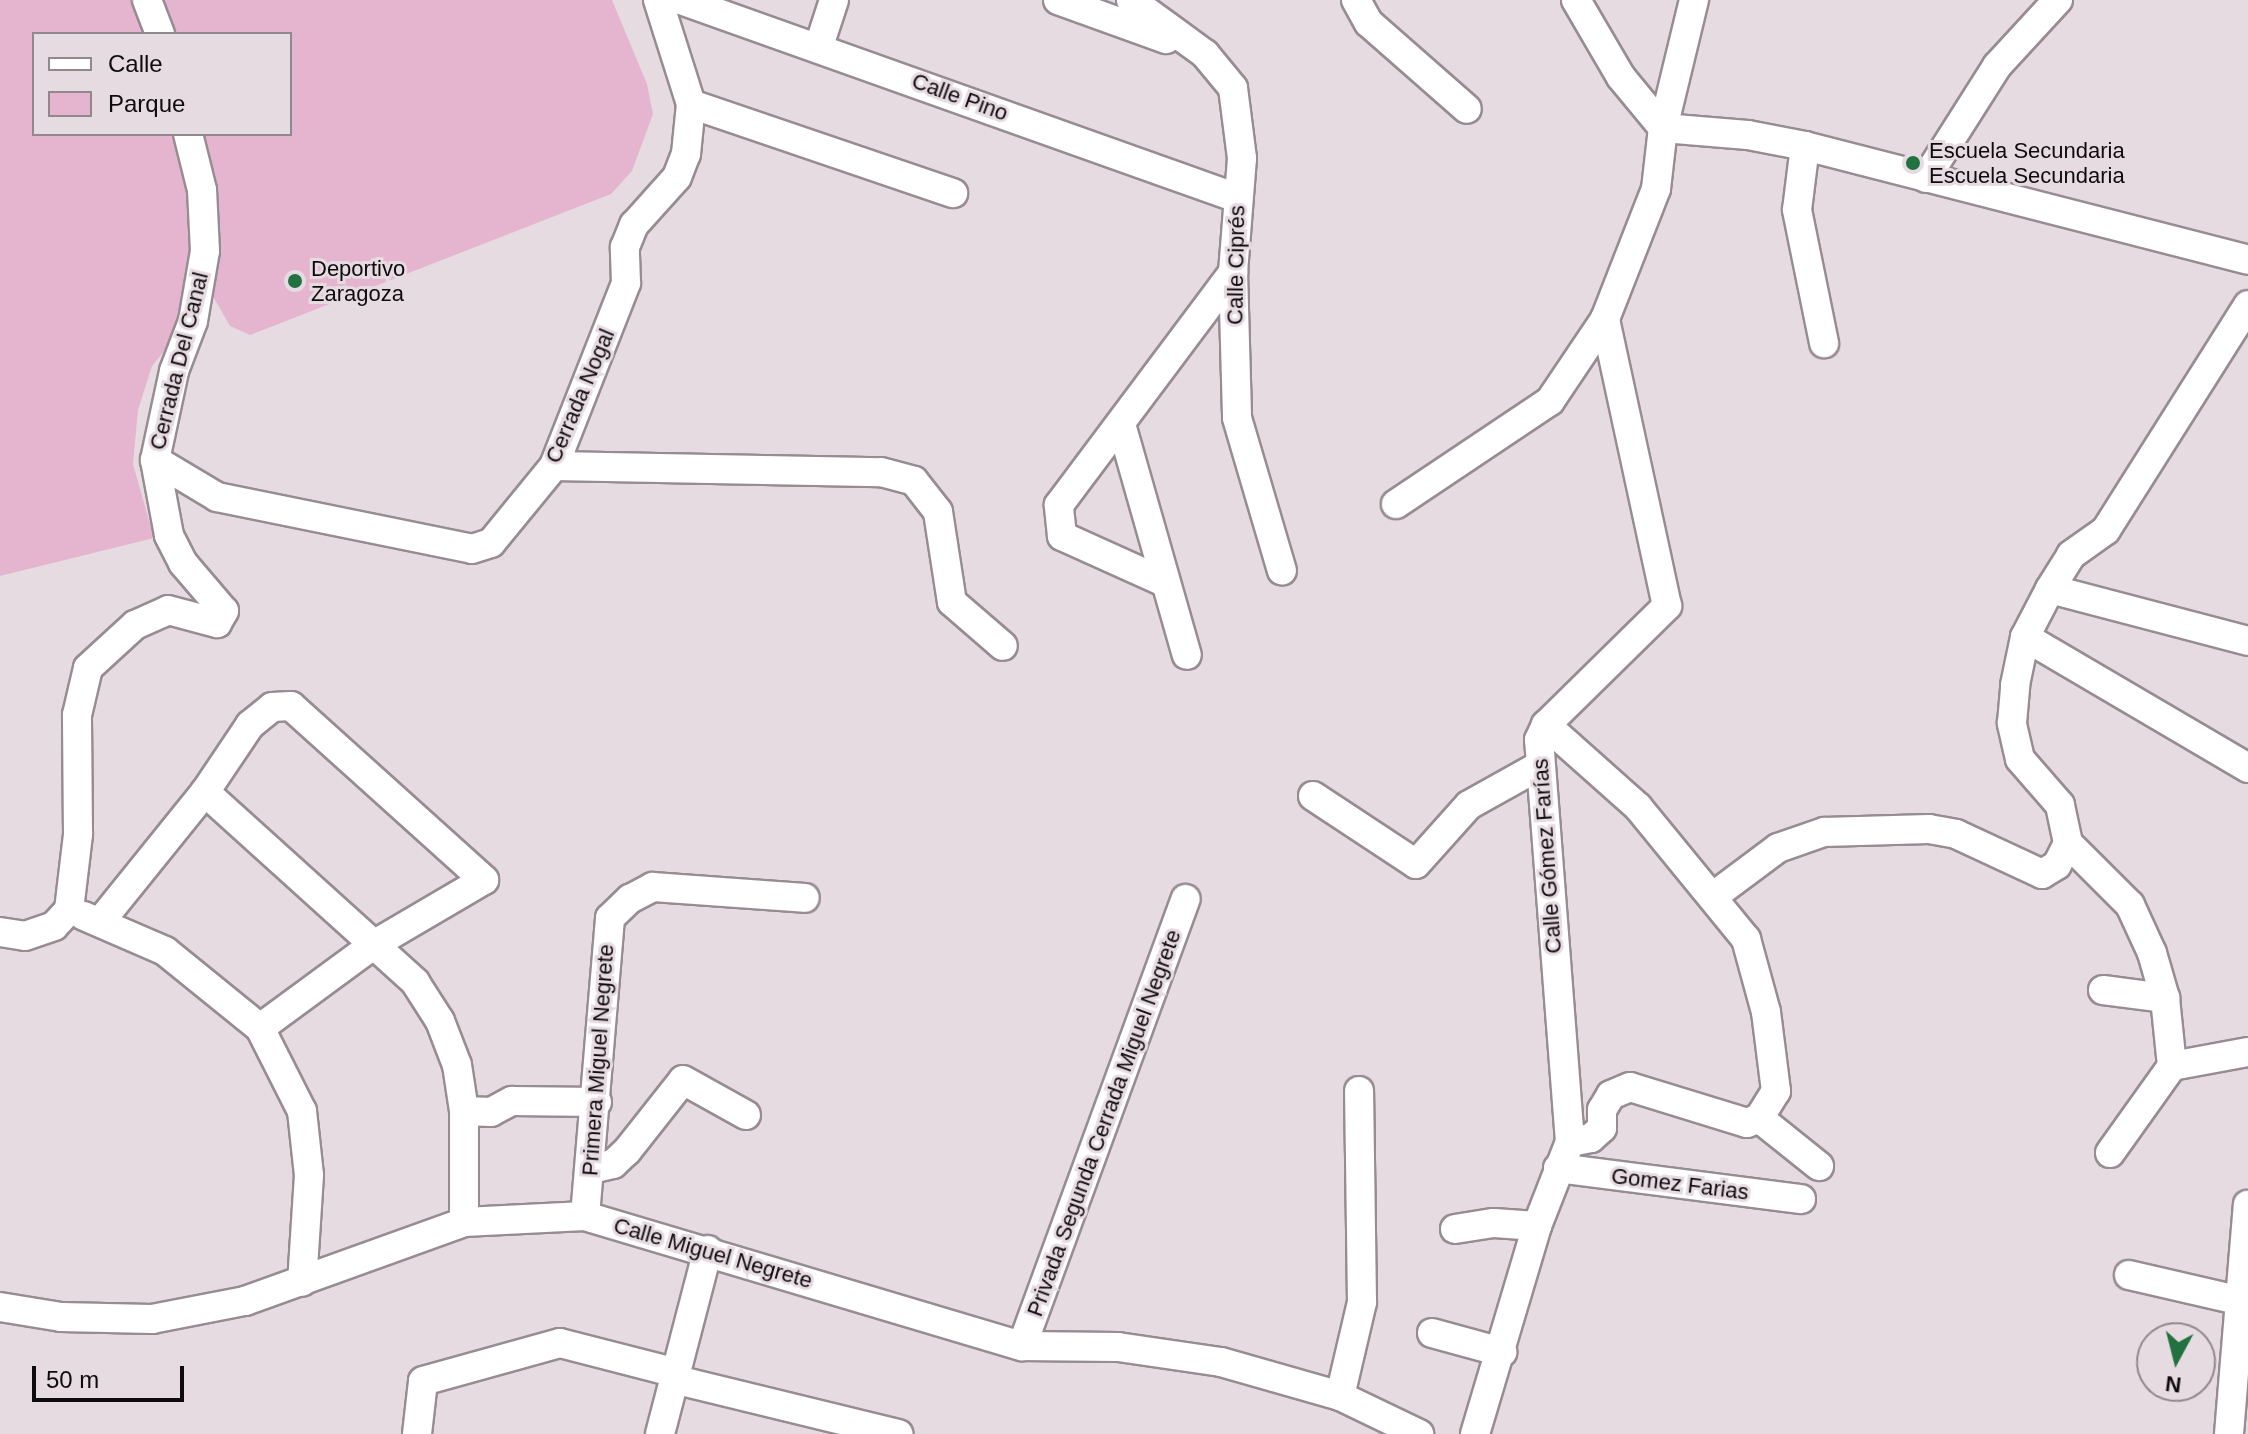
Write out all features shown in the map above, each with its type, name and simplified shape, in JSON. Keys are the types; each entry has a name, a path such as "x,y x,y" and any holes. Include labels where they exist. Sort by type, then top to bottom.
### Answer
{"street":[{"path":"147,0 159,32"},
{"name":"Cerrada Nogal","path":"155,460 217,497 472,549 491,543 554,466 626,283 625,247 634,225 677,177 686,154 691,104 658,0"},
{"name":"Calle Pino","path":"681,0 819,46 1237,198"},
{"path":"819,46 834,0"},
{"path":"1058,0 1205,54"},
{"name":"Calle Ciprés","path":"1131,0 1205,54 1233,88 1242,158 1233,272 1237,418 1282,571"},
{"path":"1356,0 1369,23 1467,109"},
{"path":"1576,0 1621,77 1663,128 1748,135 1805,146 2248,260"},
{"path":"1396,504 1550,401 1605,319 1656,189 1663,128 1694,0"},
{"path":"1926,178 1997,66 2058,0"},
{"path":"691,104 953,193"},
{"name":"Cerrada Del Canal","path":"69,910 78,834 77,715 88,668 135,625 168,610 217,623 224,611 183,563 169,535 155,460 170,382 193,321 205,251 202,190 188,136"},
{"path":"1805,146 1797,210 1824,343"},
{"path":"1164,582 1076,545 1062,536 1057,522 1069,487 1121,424 1233,272"},
{"path":"2110,1153 2172,1066 2165,998 2130,905 2068,843 2060,805 2020,759 2012,723 2025,637 2071,555 2106,530 2248,305"},
{"name":"Calle Gómez Farías","path":"1475,1434 1502,1352 1537,1226 1570,1142 1539,740 1546,725 1667,606 1605,319"},
{"path":"1121,424 1187,655"},
{"path":"554,466 881,472 914,481 938,512 952,602 1003,646"},
{"path":"2050,589 2248,641"},
{"path":"2025,637 2248,768"},
{"path":"100,922 205,792 250,725 272,707 291,706 484,880 373,945 260,1028"},
{"path":"1546,725 1638,807 1715,895 1746,939 1766,1012 1776,1091 1759,1118"},
{"path":"1313,796 1416,864 1469,805 1539,766"},
{"path":"205,792 415,982 440,1021 457,1065 464,1111 464,1222"},
{"path":"1715,895 1778,848 1824,832 1943,832 2042,874 2057,865 2068,843"},
{"name":"Primera Miguel Negrete","path":"585,1216 597,1102 605,944 610,918 630,899 653,887 805,898"},
{"name":"Privada Segunda Cerrada Miguel Negrete","path":"1022,1346 1186,899"},
{"path":"0,932 25,936 54,926 69,910 165,951 260,1028 302,1111 309,1175 302,1282"},
{"path":"2103,990 2165,998"},
{"path":"2172,1066 2248,1052"},
{"path":"591,1169 620,1158 683,1080 746,1115"},
{"path":"1570,1142 1591,1138 1602,1128 1602,1110 1611,1095 1630,1087 1734,1121 1759,1118 1819,1166"},
{"path":"1340,1396 1362,1302 1359,1091"},
{"path":"464,1111 491,1112 512,1101 597,1102"},
{"name":"Gomez Farias","path":"1558,1168 1801,1199"},
{"path":"2229,1434 2242,1390 2237,1300 2248,1205"},
{"name":"Calle Miguel Negrete","path":"0,1307 61,1317 152,1319 245,1301 464,1222 585,1216 708,1250 1022,1346 1118,1347 1221,1362 1340,1396 1364,1422 1419,1434"},
{"path":"1455,1229 1494,1223 1537,1226"},
{"path":"660,1434 677,1380 708,1250"},
{"path":"2129,1275 2237,1300"},
{"path":"1432,1333 1502,1352"},
{"path":"417,1434 423,1381 560,1343 665,1370 677,1380 898,1434"}],"green space":[{"name":"Deportivo Zaragoza","path":"0,0 612,0 647,84 653,114 632,171 611,194 250,335 230,326 211,293 185,305 169,345 152,366 138,410 133,464 154,538 0,576"}],"place":[{"name":"Escuela Secundaria Escuela Secundaria","path":"1913,163"},
{"name":"Deportivo Zaragoza","path":"295,281"}]}
